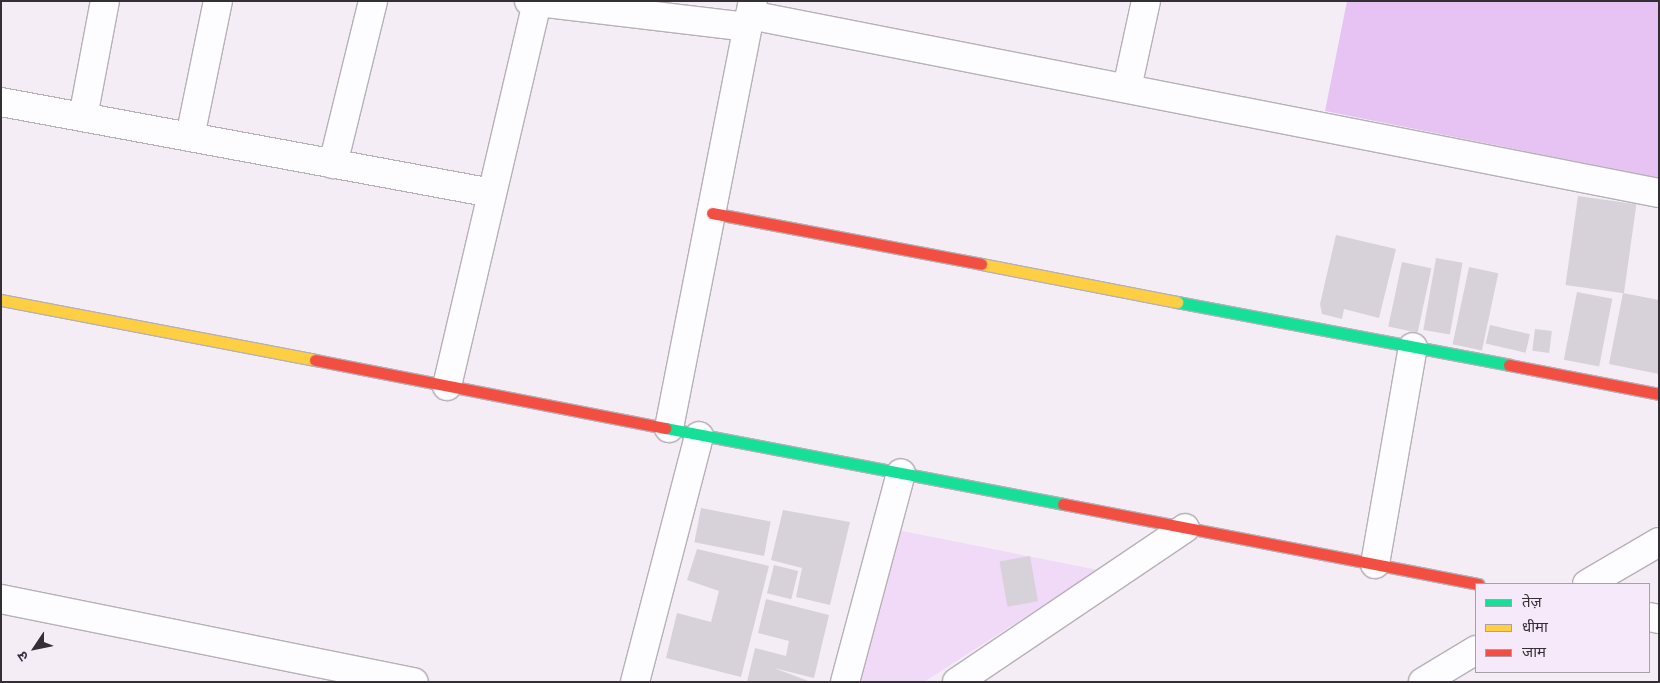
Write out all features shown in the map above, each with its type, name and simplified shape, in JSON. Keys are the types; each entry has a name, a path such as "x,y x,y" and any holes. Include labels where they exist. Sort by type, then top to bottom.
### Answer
{"street":[{"path":"83,117 105,1"},
{"path":"190,137 218,1"},
{"path":"333,164 373,1"},
{"path":"1127,88 1146,1"},
{"path":"447,386 534,2 750,14 1659,193"},
{"path":"669,428 750,14"},
{"path":"1,102 492,193"},
{"path":"712,213 1659,394"},
{"path":"1,300 669,428 699,436 1475,583"},
{"path":"1375,564 1413,347"},
{"path":"635,682 699,436"},
{"path":"845,682 901,473"},
{"path":"957,682 1185,528"},
{"path":"1589,583 1659,542"},
{"path":"1,599 313,672 414,682"},
{"path":"1423,682 1475,651"}],"shaded area":[{"path":"1347,1 1659,1 1659,178 1325,111"},
{"path":"897,530 1098,570 924,682 852,682"}],"building":[{"path":"1578,196 1636,204 1624,293 1565,285"},
{"path":"1336,235 1396,249 1379,318 1344,309 1342,319 1322,314 1320,304"},
{"path":"1436,258 1463,263 1450,335 1423,330"},
{"path":"1402,262 1431,268 1418,333 1388,327"},
{"path":"1469,267 1498,273 1482,351 1453,344"},
{"path":"1577,292 1612,299 1599,367 1564,360"},
{"path":"1623,293 1659,300 1659,374 1609,364"},
{"path":"1490,325 1530,334 1526,353 1486,344"},
{"path":"1535,329 1552,331 1549,353 1532,351"},
{"path":"701,508 771,522 764,556 694,542"},
{"path":"783,510 850,522 830,605 796,597 802,568 771,560"},
{"path":"697,549 769,566 741,677 666,658 677,613 711,622 719,591 687,580"},
{"path":"1030,556 1038,601 1007,607 999,561"},
{"path":"774,565 798,571 791,599 767,593"},
{"path":"766,599 829,615 814,678 774,668 811,682 747,682 755,648 786,656 789,641 758,633"}],"traffic: fast":[{"path":"1177,302 1509,365"},
{"path":"665,428 1063,504"}],"traffic: slow":[{"path":"981,264 1177,302"},
{"path":"1,300 315,360"}],"traffic: jam":[{"path":"712,213 981,264"},
{"path":"315,360 665,428"},
{"path":"1509,365 1659,394"},
{"path":"1063,504 1475,583"}]}
